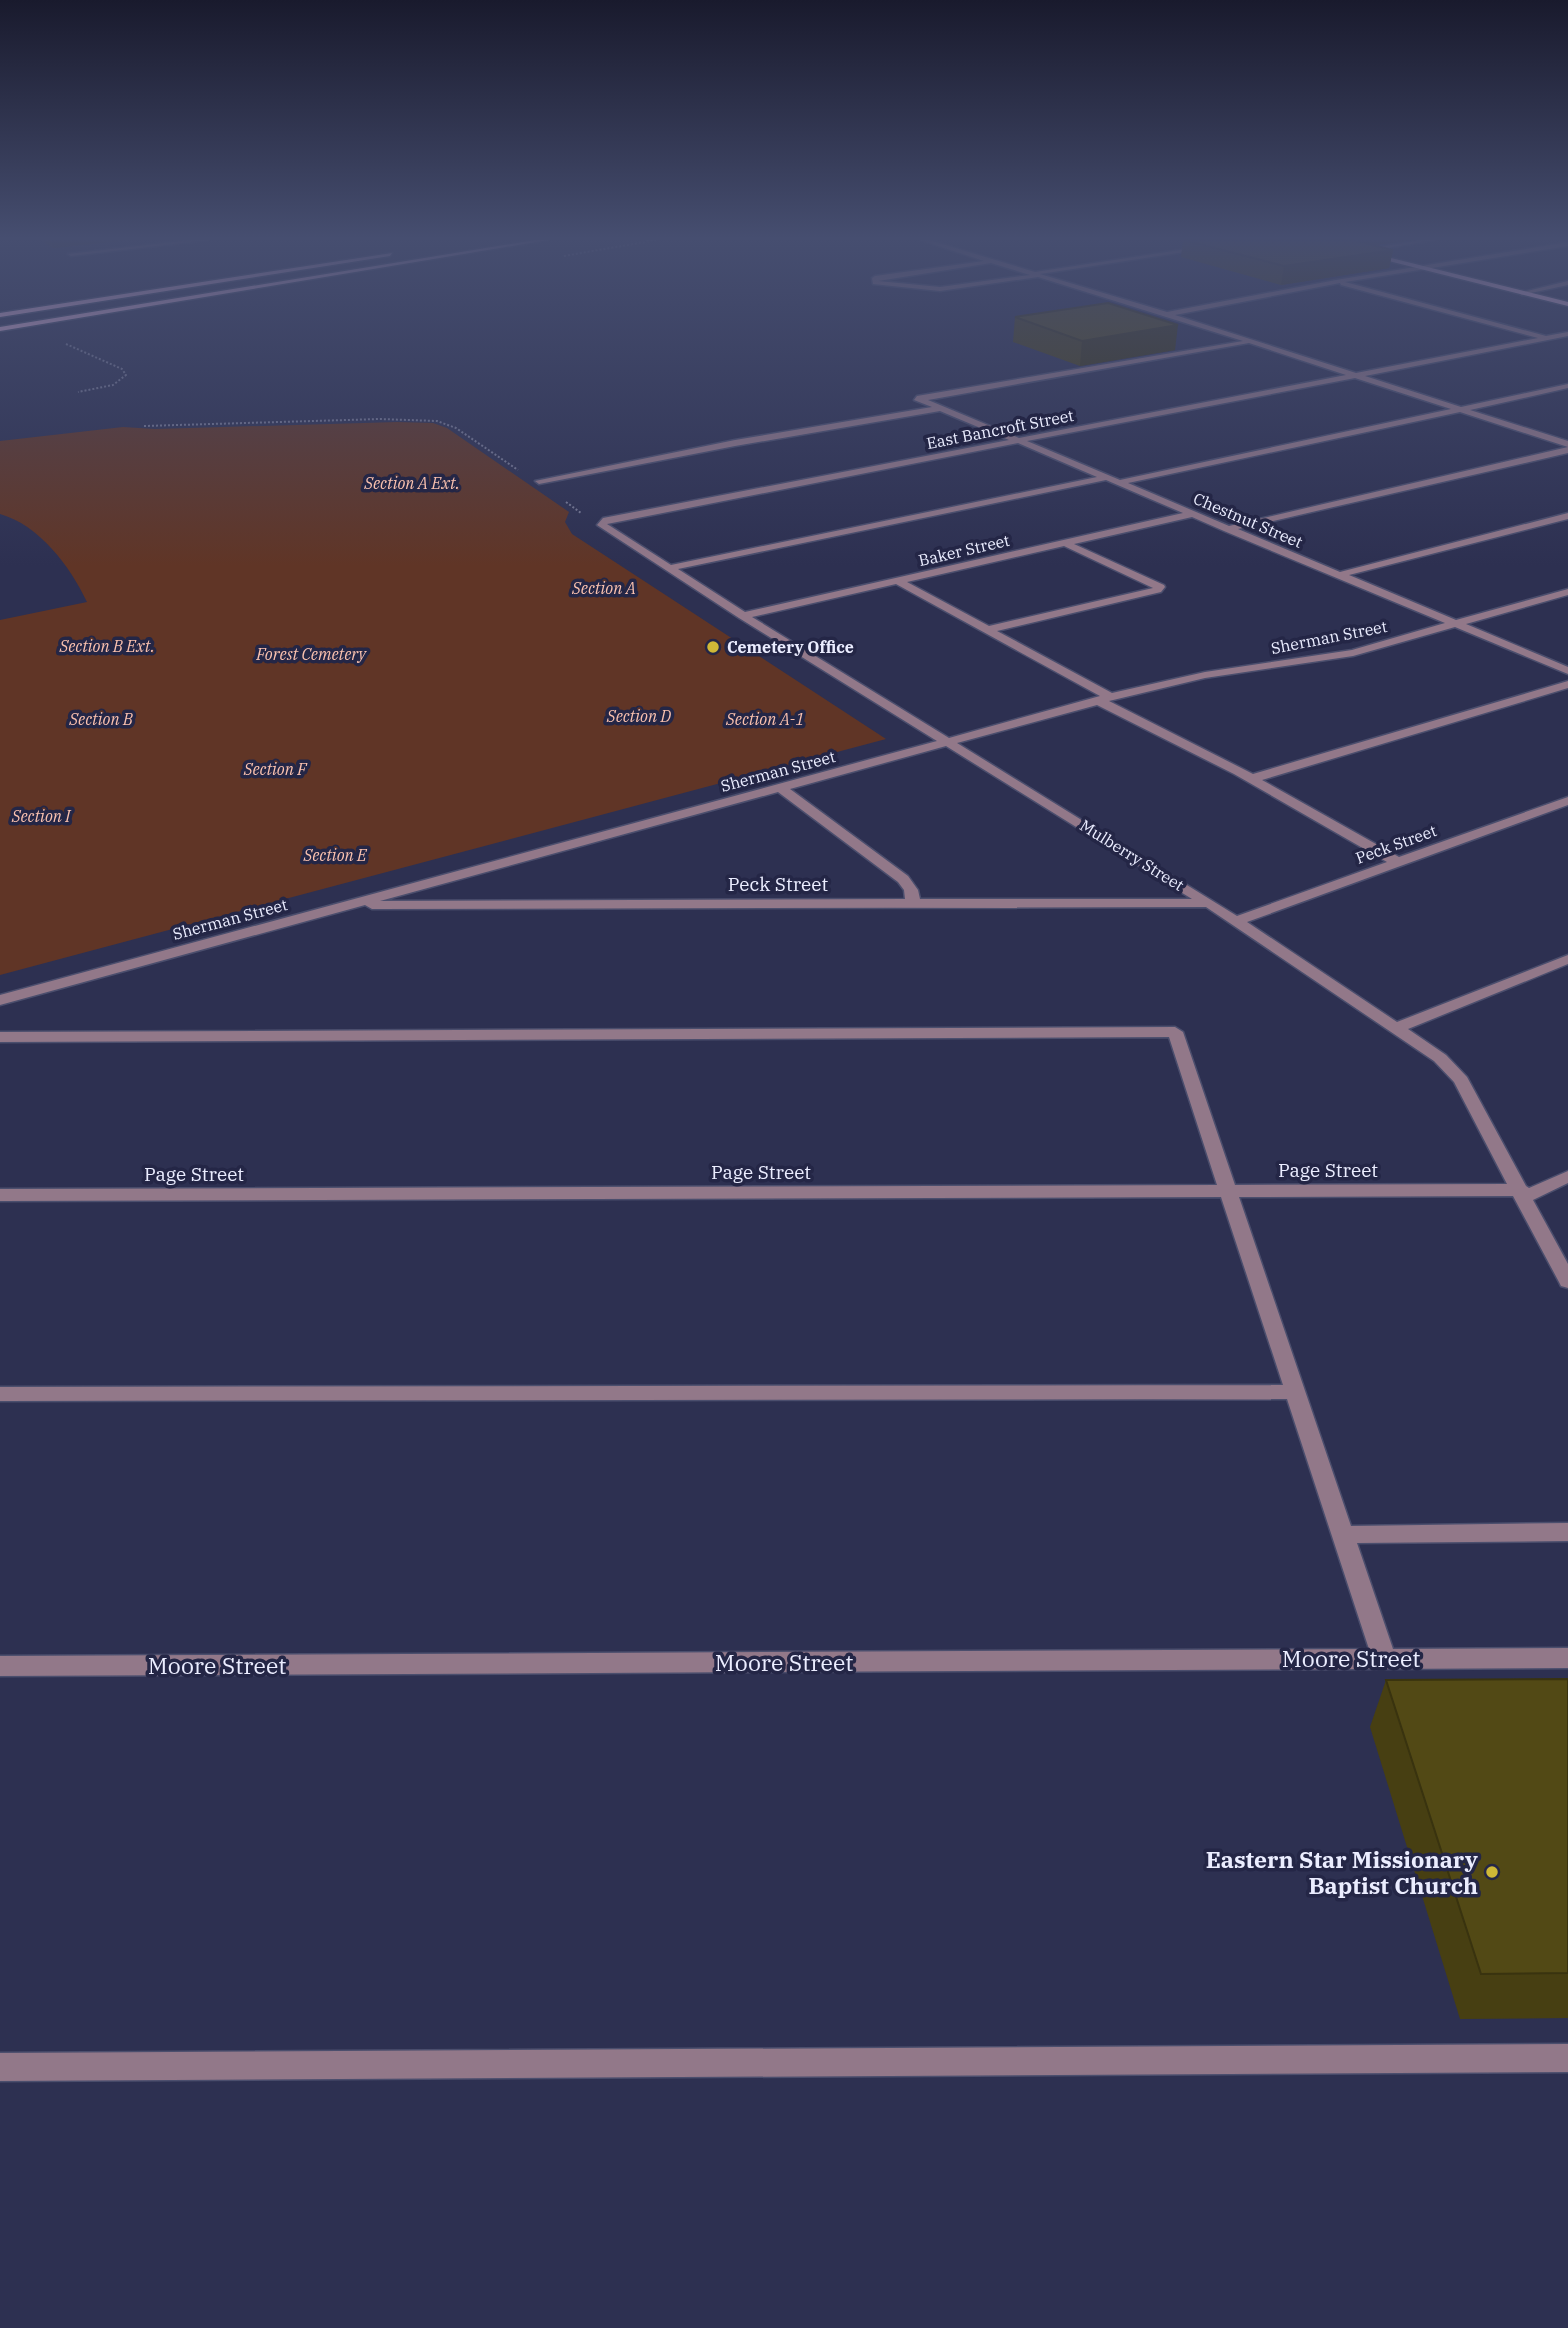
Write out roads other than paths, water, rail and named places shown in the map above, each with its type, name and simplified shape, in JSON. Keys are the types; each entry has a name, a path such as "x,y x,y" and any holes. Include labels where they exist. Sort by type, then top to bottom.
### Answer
{"street":[{"name":"Chestnut Street","path":"1210,349 918,399 1568,671"},
{"path":"1269,349 1568,444"},
{"name":"East Bancroft Street","path":"603,521 1488,349"},
{"path":"1117,483 1568,386"},
{"path":"539,481 734,443 941,408"},
{"path":"1227,529 1568,450"},
{"path":"670,568 1105,478"},
{"name":"Baker Street","path":"743,616 1192,514"},
{"path":"1339,575 1568,516"},
{"name":"Mulberry Street","path":"603,521 602,525 743,616 1209,903 1440,1058 1461,1080 1568,1282"},
{"path":"988,630 1157,590 1160,587 1065,543"},
{"path":"898,581 1397,863"},
{"name":"Sherman Street","path":"0,1000 1105,699 1205,675 1341,656 1568,592"},
{"path":"1251,779 1568,684"},
{"path":"782,788 903,879 911,890 914,903"},
{"name":"Peck Street","path":"1236,921 1568,801"},
{"name":"Peck Street","path":"349,905 1209,903"},
{"path":"1397,1028 1568,959"},
{"path":"0,1037 1175,1032 1384,1658"},
{"name":"Page Street","path":"0,1195 1228,1191 1523,1193 1568,1176"},
{"path":"0,1394 1296,1392"},
{"path":"1343,1535 1568,1532"},
{"name":"Moore Street","path":"0,1666 1568,1658"},
{"path":"0,2067 1568,2058"}],"place":[{"name":"Cemetery Office","path":"713,647"},
{"name":"Eastern Star Missionary Baptist Church","path":"1492,1872"}],"park label":[{"name":"Section A Ext.","path":"412,483"},
{"name":"Section A","path":"604,588"},
{"name":"Section B Ext.","path":"107,646"},
{"name":"Forest Cemetery","path":"311,654"},
{"name":"Section D","path":"639,716"},
{"name":"Section B","path":"101,719"},
{"name":"Section A-1","path":"765,719"},
{"name":"Section F","path":"275,769"},
{"name":"Section I","path":"41,816"},
{"name":"Section E","path":"335,855"}]}
